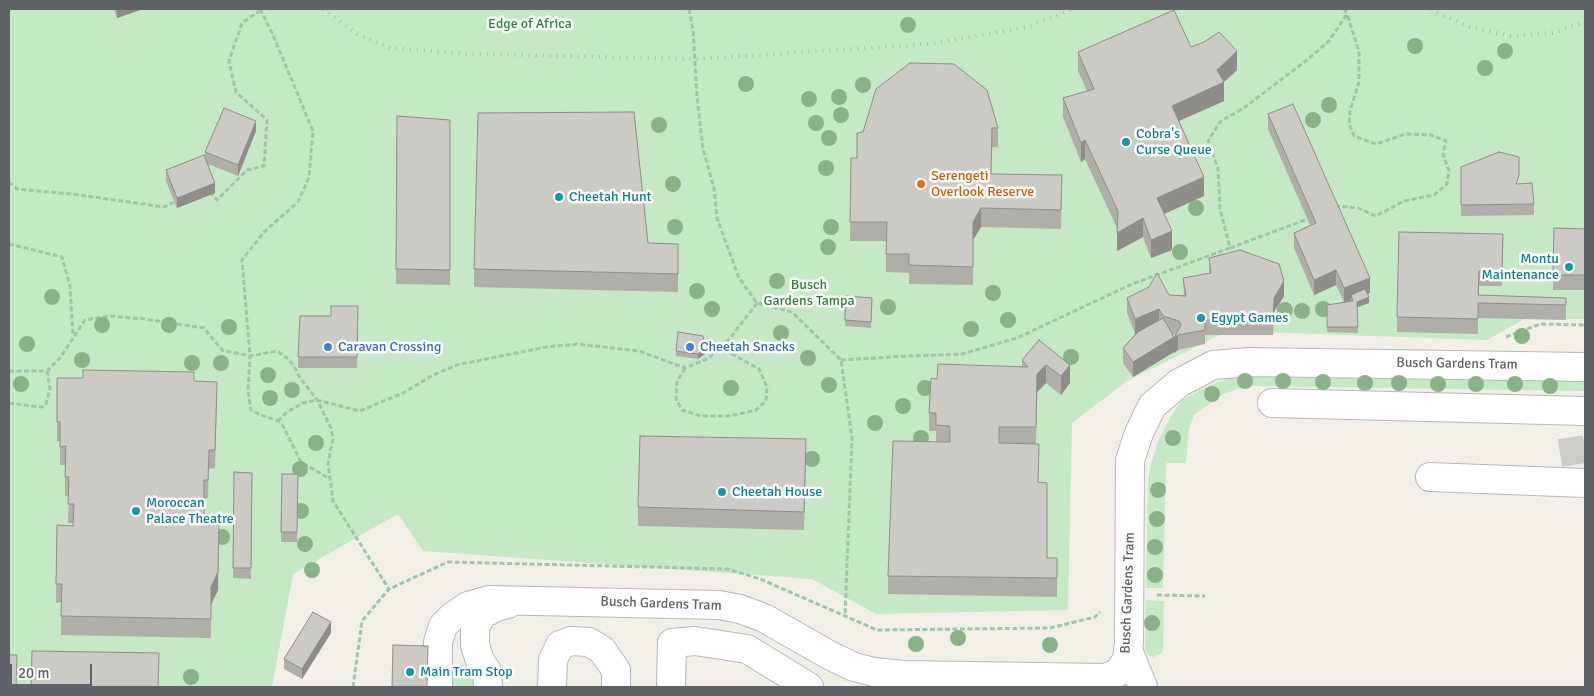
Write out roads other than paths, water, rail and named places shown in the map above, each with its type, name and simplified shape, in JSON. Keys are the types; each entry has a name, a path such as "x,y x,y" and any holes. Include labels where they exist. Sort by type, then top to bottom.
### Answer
{"lane":[{"name":"Busch Gardens Tram","path":"438,687 438,642 443,626 452,616 468,606 489,600 719,605 740,609 764,618 831,656 854,667 874,672 1041,682 1105,678 1119,672 1127,659 1130,460 1139,433 1152,406 1179,383 1213,365 1250,362 1585,367"},
{"path":"1272,404 1585,411"},
{"path":"1430,477 1585,483"},
{"name":"Busch Gardens Tram","path":"488,687 487,671 480,661 475,646 475,626 483,614 496,607 519,601"},
{"path":"552,687 553,660 560,645 571,641 589,642 602,650 616,670 616,687"},
{"path":"671,687 672,642 695,641 747,649 809,687"},
{"path":"1128,650 1143,687"}],"tunnel":[{"path":"1560,453 1585,449"}],"railway":[{"path":"323,9 357,34 390,48 469,54 696,59 930,44 1027,27 1074,9"},
{"path":"1431,9 1470,27 1511,36 1552,33 1585,22"}],"place":[{"name":"Cobra's Curse Queue","path":"1126,142"},
{"name":"Serengeti Overlook Reserve","path":"921,184"},
{"name":"Cheetah Hunt","path":"559,197"},
{"name":"Montu Maintenance","path":"1569,267"},
{"name":"Egypt Games","path":"1201,318"},
{"name":"Caravan Crossing","path":"328,347"},
{"name":"Cheetah Snacks","path":"690,347"},
{"name":"Cheetah House","path":"722,492"},
{"name":"Moroccan Palace Theatre","path":"136,511"},
{"name":"Main Tram Stop","path":"410,672"}],"park label":[{"name":"Edge of Africa","path":"530,24"},
{"name":"Busch Gardens Tampa","path":"809,294"}]}
